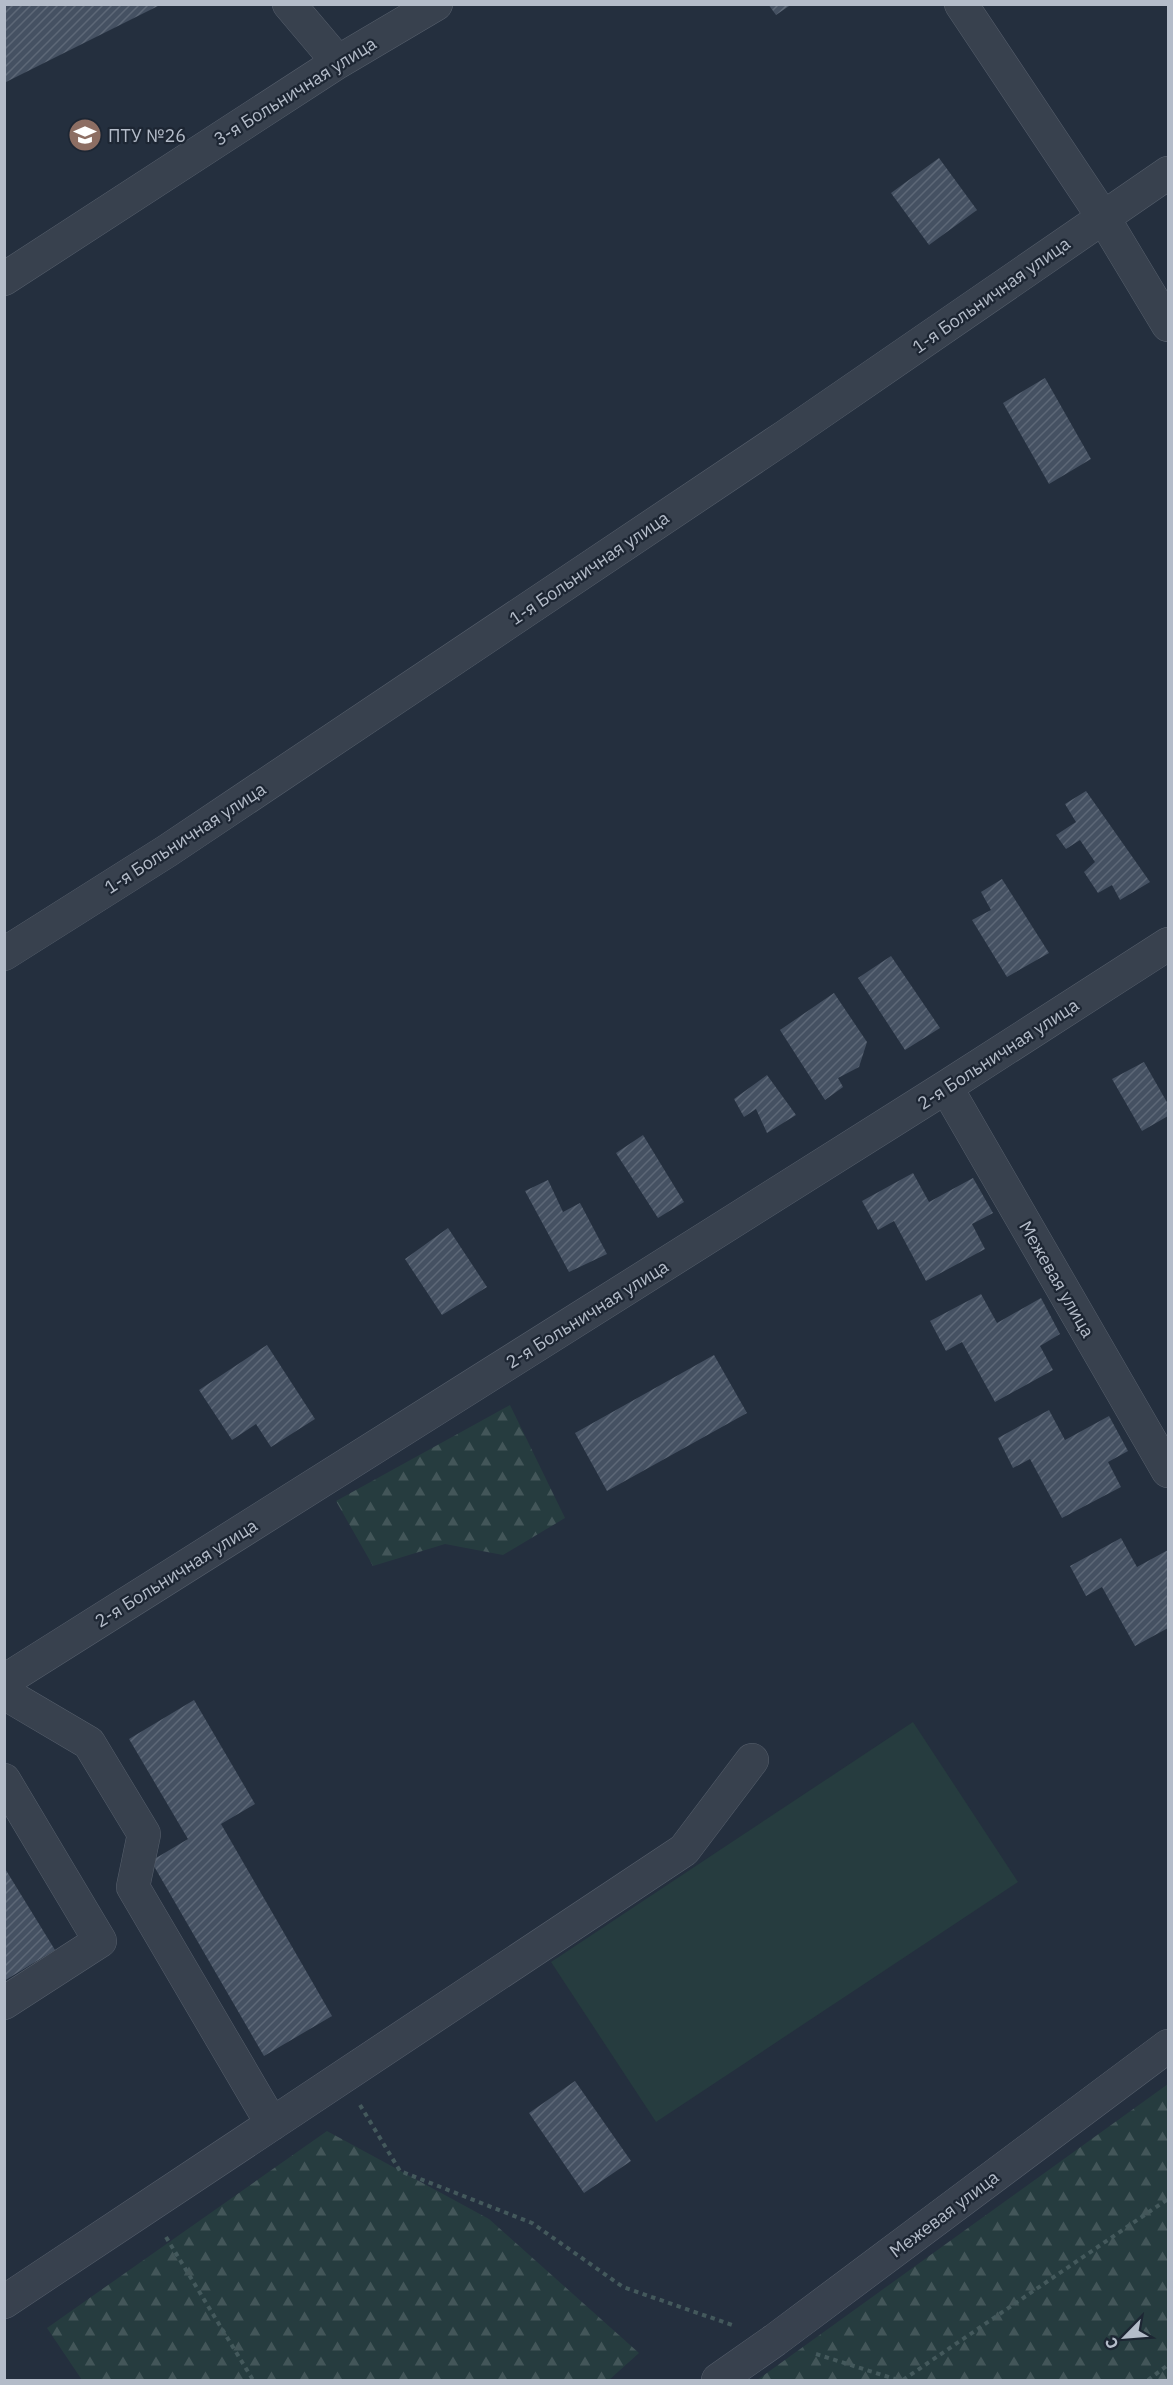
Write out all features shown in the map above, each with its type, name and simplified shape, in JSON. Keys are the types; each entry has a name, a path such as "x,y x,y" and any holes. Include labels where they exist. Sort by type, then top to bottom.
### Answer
{"street":[{"path":"288,4 338,62"},
{"name":"3-я Больничная улица","path":"4,279 338,62 436,4"},
{"path":"961,4 1103,217 1168,325"},
{"name":"1-я Больничная улица","path":"4,954 167,850 786,436 1168,173"},
{"name":"2-я Больничная улица","path":"4,1681 946,1087 1168,944"},
{"name":"Межевая улица","path":"946,1087 1168,1472"},
{"path":"4,1693 89,1743 144,1834 133,1887 272,2124"},
{"path":"4,2302 684,1850 752,1760"},
{"path":"4,1780 100,1941 4,2003"},
{"name":"Межевая улица","path":"718,2380 775,2340 1168,2046"}],"path":[{"path":"343,2076 400,2171 532,2223 623,2287 898,2380"},
{"path":"903,2380 1168,2199"},
{"path":"148,2206 253,2380"},
{"path":"1148,2380 1168,2365"}],"green space":[{"path":"510,1405 565,1518 503,1555 445,1544 373,1566 336,1501"},
{"path":"913,1722 1018,1882 656,2122 551,1962"},
{"path":"1168,2084 1168,2380 757,2380"},
{"path":"327,2131 489,2219 639,2353 609,2380 82,2380 47,2328"}],"building":[{"path":"4,4 162,4 4,83"},
{"path":"768,4 792,4 776,15"},
{"path":"939,158 977,210 929,245 891,193"},
{"path":"1045,378 1091,459 1049,484 1003,403"},
{"path":"1086,791 1150,882 1120,900 1112,885 1098,893 1084,872 1095,862 1080,840 1066,849 1056,835 1076,822 1065,804"},
{"path":"1002,879 1049,953 1007,977 972,920 991,910 981,892"},
{"path":"891,956 940,1028 905,1050 858,978"},
{"path":"834,993 867,1042 859,1067 838,1078 843,1087 825,1100 780,1030"},
{"path":"1144,1062 1168,1104 1168,1116 1142,1131 1112,1079"},
{"path":"767,1075 796,1115 767,1133 756,1109 744,1117 734,1099"},
{"path":"643,1135 684,1202 658,1218 616,1153"},
{"path":"913,1173 929,1202 973,1178 993,1213 972,1224 985,1249 926,1281 894,1221 878,1230 862,1201"},
{"path":"548,1180 563,1212 580,1203 607,1254 569,1272 525,1191"},
{"path":"448,1228 487,1287 442,1315 405,1259"},
{"path":"981,1294 997,1323 1041,1298 1060,1334 1040,1346 1053,1370 995,1402 962,1342 946,1351 930,1321"},
{"path":"267,1345 315,1419 271,1447 256,1424 232,1440 199,1390"},
{"path":"714,1355 747,1413 607,1491 575,1433"},
{"path":"1049,1410 1065,1440 1109,1416 1128,1451 1108,1462 1121,1487 1062,1518 1030,1459 1013,1468 998,1438"},
{"path":"1121,1538 1137,1567 1168,1550 1168,1628 1135,1646 1102,1587 1086,1596 1070,1566"},
{"path":"194,1700 255,1804 221,1824 332,2016 264,2056 151,1861 188,1839 129,1739"},
{"path":"4,1867 55,1950 4,1981"},
{"path":"575,2081 631,2161 584,2193 529,2113"}],"place":[{"name":"ПТУ №26","path":"85,135"}]}
